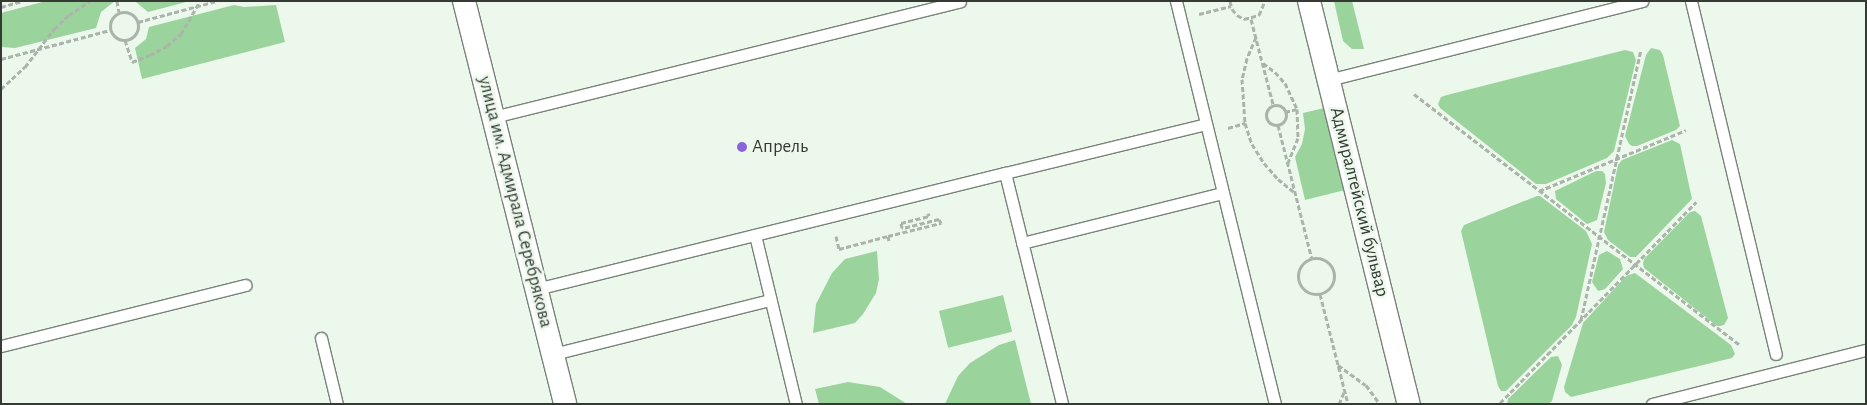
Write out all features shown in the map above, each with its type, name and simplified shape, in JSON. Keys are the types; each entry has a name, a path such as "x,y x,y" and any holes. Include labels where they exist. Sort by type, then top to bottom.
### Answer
{"street":[{"name":"улица им. Адмирала Серебрякова","path":"464,1 565,404"},
{"name":"Адмиралтейский бульвар","path":"1309,1 1409,404"}],"lane":[{"path":"493,117 960,1"},
{"path":"1176,1 1275,404"},
{"path":"1328,80 1642,1"},
{"path":"1691,1 1776,354"},
{"path":"536,289 1206,124"},
{"path":"1005,173 1062,404"},
{"path":"1022,243 1223,193"},
{"path":"755,235 796,404"},
{"path":"1,346 245,285"},
{"path":"553,354 770,300"},
{"path":"321,338 337,404"},
{"path":"1652,404 1866,350"}],"path":[{"path":"1,7 22,1"},
{"path":"1,89 24,67 69,15 90,1"},
{"path":"117,1 119,12"},
{"path":"125,40 132,62 168,46 181,34 200,1"},
{"path":"138,22 217,1"},
{"path":"1230,1 1237,15 1251,19 1259,15 1265,1"},
{"path":"1198,14 1231,6"},
{"path":"127,11 134,15 138,22 136,34 125,40 117,39 110,30 109,25 112,16 119,12 127,11"},
{"path":"1251,19 1273,104"},
{"path":"1,59 110,30"},
{"path":"1256,38 1247,58 1242,79 1245,123 1252,144 1264,163 1278,179 1295,193"},
{"path":"1580,321 1641,50"},
{"path":"1263,63 1275,72 1284,83 1297,109 1298,138 1288,164"},
{"path":"1414,94 1740,346"},
{"path":"1273,104 1279,105 1285,112 1284,121 1278,125 1272,124 1267,120 1265,114 1273,104"},
{"path":"1285,112 1297,109"},
{"path":"1227,128 1245,123"},
{"path":"1278,125 1312,259"},
{"path":"1539,191 1686,130"},
{"path":"1500,403 1696,202"},
{"path":"839,249 889,239 941,223 940,219 902,228 900,223 929,216"},
{"path":"1312,259 1327,262 1334,276 1333,284 1320,294 1306,291 1300,285 1298,277 1305,263 1312,259"},
{"path":"1320,294 1348,404"},
{"path":"1338,365 1366,384 1380,404"},
{"path":"1339,404 1345,391"}],"green space":[{"path":"46,1 115,1 101,12 96,28 15,48 1,47 1,13"},
{"path":"130,1 190,1 148,12 136,2"},
{"path":"1334,1 1352,1 1364,49 1352,49 1343,41"},
{"path":"234,5 244,7 276,5 285,42 142,79 135,48 146,39 149,27"},
{"path":"1651,48 1660,50 1663,55 1680,126 1676,130 1637,146 1632,146 1625,136 1646,55"},
{"path":"1625,50 1633,52 1636,60 1614,151 1607,158 1546,184 1536,184 1440,108 1438,104 1441,97 1447,95"},
{"path":"1324,108 1345,190 1305,200 1295,157 1302,144 1305,129 1303,113"},
{"path":"1672,140 1680,144 1692,199 1636,257 1630,257 1608,240 1604,232 1618,165 1622,160"},
{"path":"1596,171 1602,171 1605,174 1606,183 1597,220 1587,224 1556,199 1555,191"},
{"path":"1540,196 1586,231 1592,244 1576,317 1572,325 1506,391 1501,391 1498,386 1461,231 1464,225"},
{"path":"1695,211 1701,216 1728,318 1724,325 1720,326 1717,326 1644,268 1643,264 1644,259 1690,212"},
{"path":"877,251 879,279 876,293 863,314 855,323 813,333 816,304 832,273 845,259"},
{"path":"1607,251 1620,259 1623,269 1605,289 1598,291 1592,282 1599,255"},
{"path":"1635,273 1731,345 1735,354 1732,358 1571,397 1565,392 1564,387 1583,323 1626,276"},
{"path":"1003,295 1012,332 948,348 939,311"},
{"path":"1015,340 1031,404 945,404 958,376 970,363 999,345"},
{"path":"1558,356 1562,365 1552,401 1548,404 1507,404 1508,399 1551,357"},
{"path":"848,382 880,387 907,404 819,404 815,389"}],"place":[{"name":"Апрель","path":"742,147"}]}
